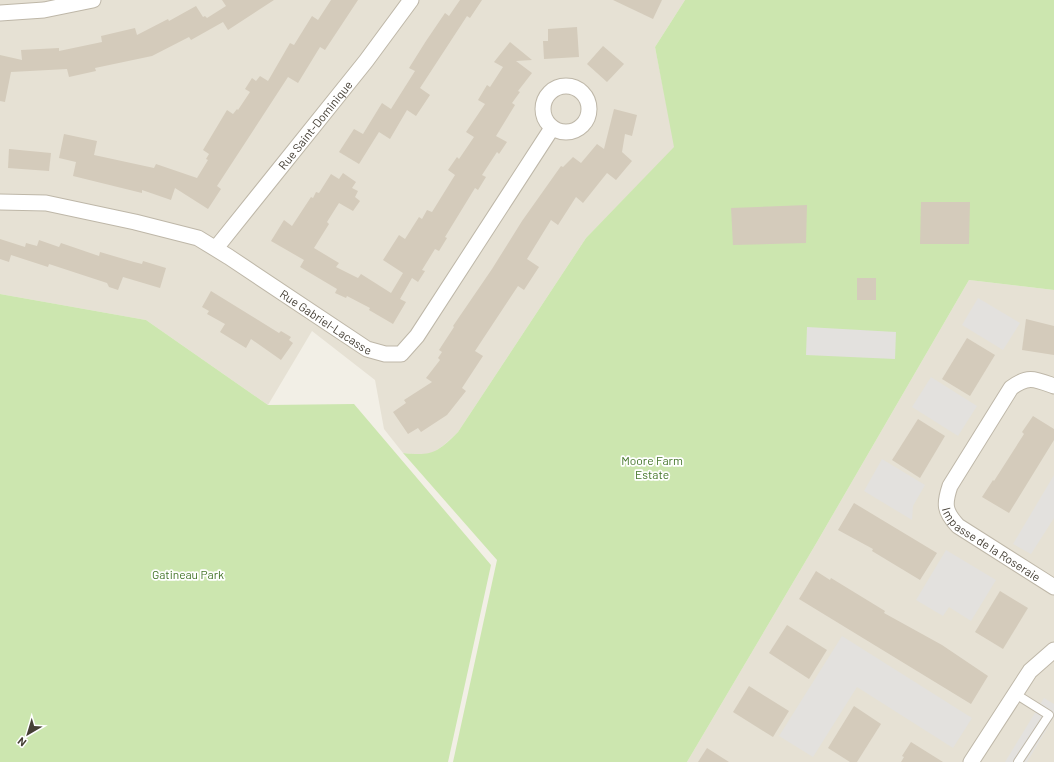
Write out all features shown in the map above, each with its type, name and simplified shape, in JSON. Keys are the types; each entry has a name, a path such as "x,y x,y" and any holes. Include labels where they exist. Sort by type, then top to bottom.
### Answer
{"street":[{"path":"0,13 44,10 93,0"},
{"name":"Rue Saint-Dominique","path":"216,248 366,61 411,0"},
{"name":"Rue Gabriel-Lacasse","path":"0,202 46,203 135,222 198,238 216,248 367,349 385,354 401,354 417,336 552,128"},
{"name":"Impasse de la Roseraie","path":"1054,386 1036,379 1021,380 1011,388 950,486 946,498 948,516 958,526 1054,587"},
{"path":"971,762 1014,693 1030,671 1054,650"}],"lane":[{"path":"1014,693 1049,715 1018,762"}],"shaded area":[{"path":"0,0 685,0 655,47 675,147 586,238 458,432 434,452 423,455 403,453 384,429 375,380 312,331 268,405 146,320 0,294"},
{"path":"969,280 1054,290 1054,762 687,762 817,542"},
{"path":"978,298 1020,323 1003,350 962,325"},
{"path":"807,327 896,332 895,359 806,355"},
{"path":"931,377 977,406 958,436 912,407"},
{"path":"882,459 925,485 913,506 912,520 864,491"},
{"path":"1054,475 1054,518 1031,554 1013,544"},
{"path":"946,550 996,580 971,621 949,607 943,616 916,600"},
{"path":"842,636 972,718 953,748 857,687 813,757 779,736"},
{"path":"1044,698 1054,704 1054,717 1027,762 1005,762"}],"green space":[{"name":"Moore Farm Estate","path":"685,0 1054,0 1054,290 969,280 687,762 453,762 497,560 403,453 421,454 434,452 445,445 458,432 586,238 674,147 655,47"},
{"name":"Gatineau Park","path":"0,294 146,320 268,405 354,404 491,565 448,762 0,762"}],"building":[{"path":"222,0 274,0 228,30 223,22 191,40 189,37 152,56 95,68 96,71 69,77 67,69 11,72 5,102 0,101 0,55 22,60 21,50 59,48 59,51 102,42 101,36 135,28 137,35 168,19 169,21 196,6 203,17 205,16 207,18 226,6"},
{"path":"331,0 358,0 325,50 320,47 298,83 288,77 217,186 221,189 208,209 175,188 171,200 142,190 142,193 73,176 76,162 59,158 64,134 97,141 94,155 154,168 156,164 197,178 208,160 206,159 209,154 203,150 227,110 233,114 237,109 238,110 250,92 245,89 252,78 256,81 260,76 268,81 290,43 294,45 312,16 318,20"},
{"path":"460,0 482,0 470,18 467,16 420,88 430,95 416,116 407,110 390,139 379,132 359,164 339,152 354,129 363,134 382,103 391,109 415,71 409,68 426,41 445,13 449,16"},
{"path":"613,0 662,0 653,19"},
{"path":"577,27 579,57 544,59 543,41 548,41 548,29"},
{"path":"510,42 532,60 516,61 532,73 518,91 520,92 512,103 515,105 496,136 507,142 499,154 497,152 482,175 486,177 478,190 475,188 445,237 447,238 439,251 435,249 422,270 425,271 418,282 412,278 400,299 406,302 393,324 369,310 370,308 347,296 346,298 335,293 337,289 300,267 304,260 271,241 284,220 292,226 311,197 313,198 316,192 319,193 331,174 339,179 343,173 356,182 352,188 358,191 355,197 360,201 353,211 339,203 327,222 329,224 314,248 339,263 336,267 358,278 361,274 391,293 403,273 383,260 399,235 405,239 419,217 422,219 427,210 432,212 455,175 448,170 457,157 459,159 474,137 466,132 485,104 478,100 487,85 490,87 503,67 494,62"},
{"path":"603,46 624,64 607,82 587,64"},
{"path":"614,109 637,115 632,136 625,134 622,152 632,161 616,180 607,173 583,203 576,197 558,225 551,220 527,259 539,267 524,290 518,286 475,351 483,356 462,388 466,391 447,415 421,432 418,428 408,434 393,412 406,403 404,400 432,382 426,378 440,360 438,358 442,352 439,350 454,327 453,326 492,269 522,221 561,166 563,167 573,157 581,163 597,144 604,149"},
{"path":"9,149 51,153 49,171 8,168"},
{"path":"921,202 970,202 969,244 920,244"},
{"path":"807,205 806,243 733,245 731,208"},
{"path":"0,239 25,247 26,243 37,246 39,240 59,247 61,243 99,256 100,252 142,264 143,261 166,268 160,288 123,277 118,290 109,287 107,283 49,264 48,267 11,255 9,262 0,259"},
{"path":"857,278 876,278 876,300 857,300"},
{"path":"211,291 279,333 281,331 291,337 289,340 293,343 281,360 251,339 246,348 220,332 225,324 207,314 209,311 202,307"},
{"path":"1026,319 1054,326 1054,355 1022,350"},
{"path":"967,338 995,355 970,396 942,379"},
{"path":"1033,416 1054,429 1054,440 1009,513 982,497 1024,434 1022,432"},
{"path":"918,419 945,436 920,478 892,460"},
{"path":"854,503 937,553 920,580 872,551 873,549 838,530"},
{"path":"816,571 830,580 831,578 885,611 884,613 942,645 988,676 971,704 799,599"},
{"path":"1000,591 1028,608 1003,649 975,632"},
{"path":"787,625 827,650 809,679 769,653"},
{"path":"749,686 789,711 773,737 733,712"},
{"path":"854,706 881,724 857,762 850,762 828,748"},
{"path":"911,742 943,762 901,762 904,757 902,756"},
{"path":"707,748 729,762 698,762"}]}
